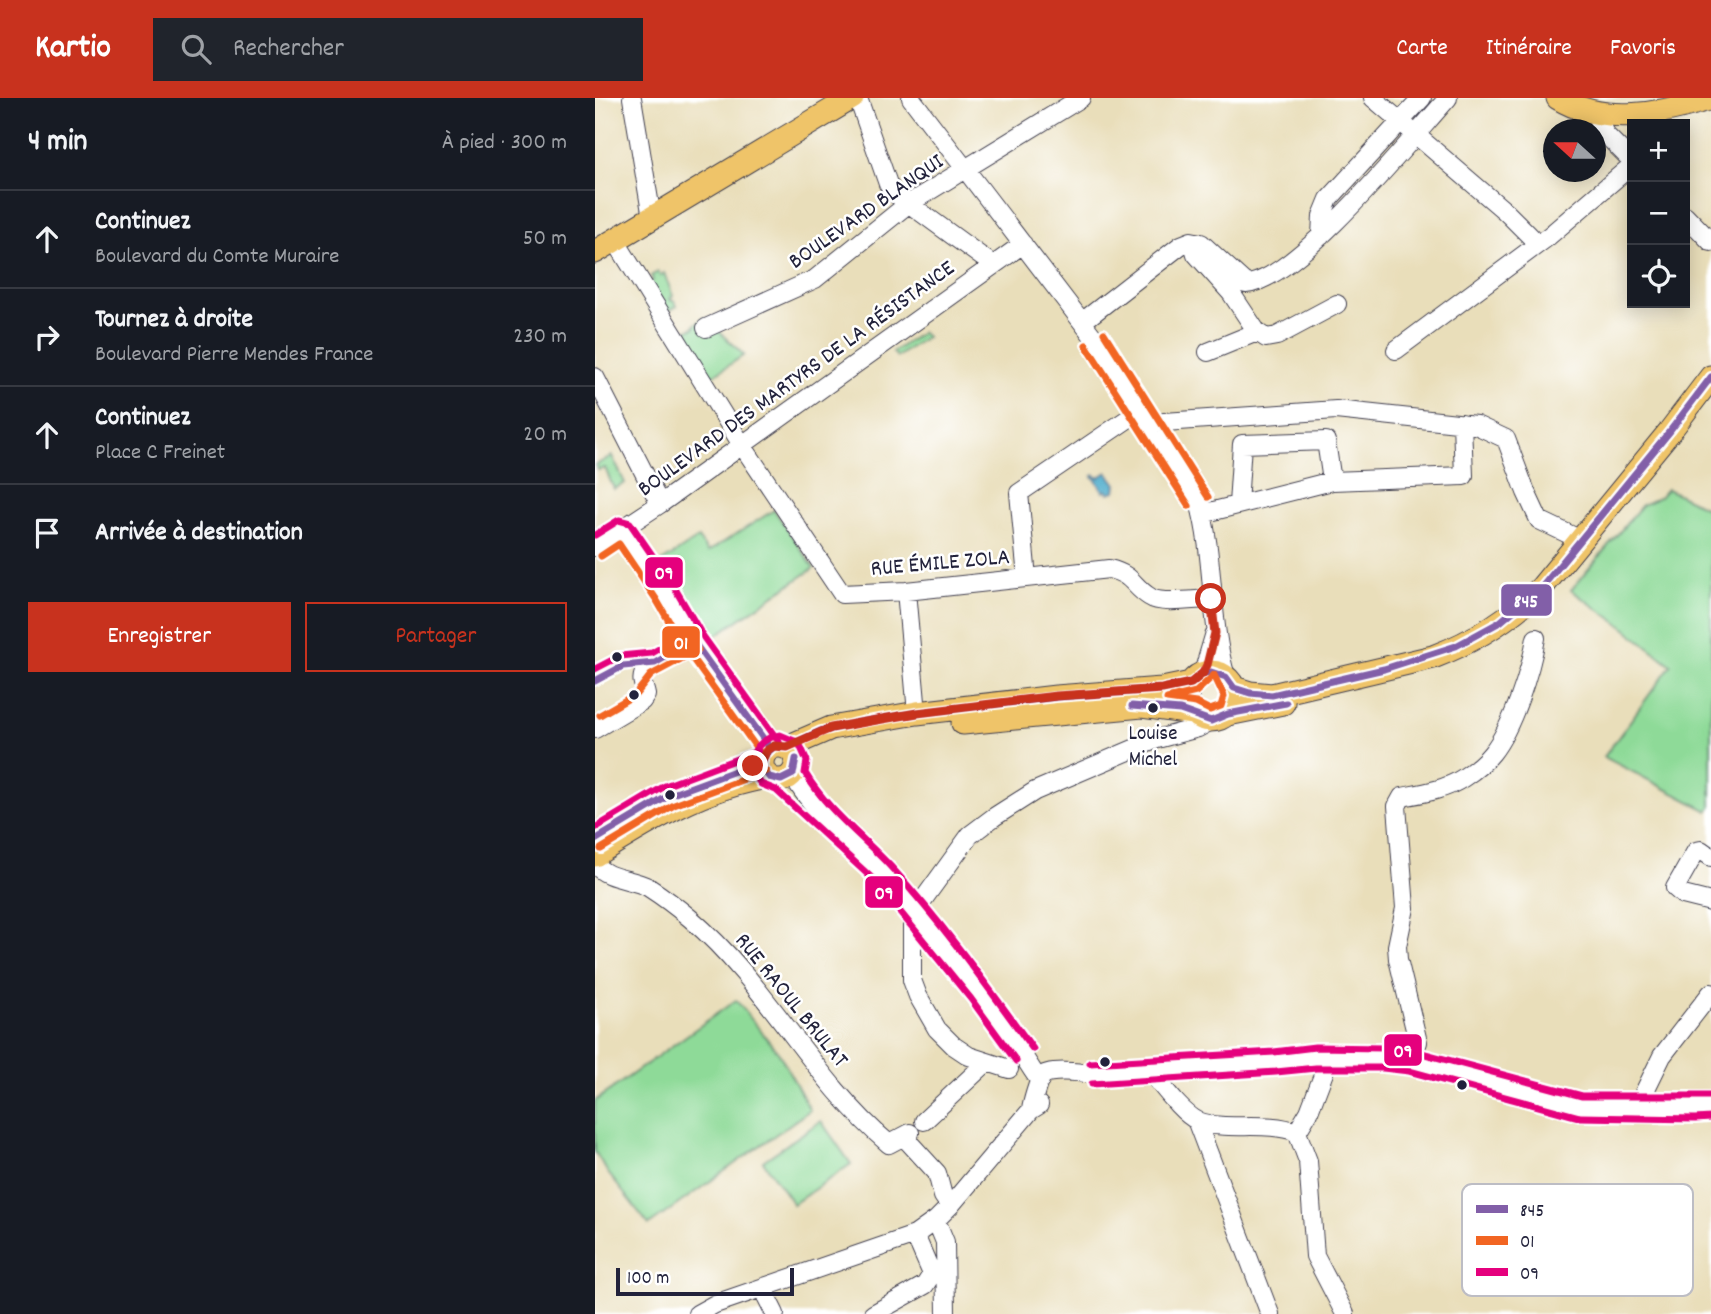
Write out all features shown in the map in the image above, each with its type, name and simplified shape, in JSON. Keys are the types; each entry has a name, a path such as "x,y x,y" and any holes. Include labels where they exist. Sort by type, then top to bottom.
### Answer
{"main road":[{"path":"595,253 852,98"},
{"path":"1558,98 1595,114 1645,114 1711,98"},
{"path":"1667,109 1692,98"},
{"path":"595,840 670,795 780,764 831,728 917,713 1056,696 1150,691 1213,680 1257,694 1285,693 1402,666 1455,649 1521,608 1542,587 1711,377"},
{"path":"595,855 654,818 780,764 828,740 917,727 1142,706 1210,716 1398,681 1460,664 1481,653 1539,610 1711,401"},
{"path":"1210,716 1235,697 1213,680"},
{"path":"1210,716 1187,698 1213,680"}],"street":[{"path":"632,98 652,218"},
{"path":"858,98 888,184 894,192 993,265"},
{"path":"911,98 1082,322 1192,490 1202,514 1215,633 1213,680"},
{"name":"BOULEVARD BLANQUI","path":"706,328 815,279 908,204 1081,98"},
{"path":"1373,98 1506,212 1538,244"},
{"path":"1321,236 1322,216 1329,199 1422,98"},
{"path":"1082,322 1186,243 1201,243 1246,284 1255,284 1285,268 1321,236 1448,98"},
{"path":"1595,114 1605,134 1627,158"},
{"path":"1396,350 1538,244 1627,167"},
{"path":"1690,220 1711,242"},
{"path":"615,240 742,445"},
{"path":"1186,243 1236,300 1257,332 1266,338 1337,304"},
{"name":"BOULEVARD DES MARTYRS DE LA RÉSISTANCE","path":"595,547 660,504 1023,244"},
{"path":"1236,300 1246,284"},
{"path":"1208,352 1257,332"},
{"path":"595,377 660,504"},
{"path":"1027,578 1019,493 1145,416 1336,410 1476,425 1506,439 1539,520 1581,540"},
{"path":"1202,514 1332,481 1464,476 1462,424"},
{"path":"1238,504 1242,444 1326,441 1332,481"},
{"name":"RUE ÉMILE ZOLA","path":"742,445 842,594 906,591 1109,569 1130,578 1151,599 1211,599"},
{"path":"622,530 665,593 693,641 780,764 839,832 882,873 915,911 1046,1081"},
{"path":"906,591 917,713"},
{"path":"1411,1061 1418,1042 1398,959 1397,946 1405,908 1397,806 1402,797 1437,790 1462,778 1492,754 1522,690 1533,661 1536,638"},
{"path":"595,730 642,701 646,695 642,676 655,663 693,641"},
{"path":"1009,1069 969,1056 937,1029 912,980 912,926 915,911 970,835 1035,791 1157,739 1198,728 1210,716"},
{"path":"1711,856 1701,850 1696,851 1675,888 1683,895 1711,902"},
{"name":"RUE RAOUL BRULAT","path":"595,864 601,871 646,886 691,919 761,992 815,1067 866,1124 890,1144 907,1135 937,1172 943,1196 950,1206"},
{"path":"1637,1107 1662,1056 1711,993"},
{"path":"1297,1132 1309,1112 1330,1057"},
{"path":"1046,1081 1148,1069 1330,1057 1384,1058 1411,1061 1581,1107 1711,1107"},
{"path":"924,1121 987,1062"},
{"path":"1148,1069 1196,1120 1213,1125 1274,1126 1297,1132"},
{"path":"697,1314 715,1304 915,1234 936,1220 1031,1110 1032,1100 1046,1081"},
{"path":"1196,1120 1270,1314"},
{"path":"1297,1132 1308,1161 1315,1256 1345,1314"},
{"path":"936,1220 945,1242 946,1314"},
{"path":"873,1314 925,1285 932,1275 915,1234"},
{"path":"762,1288 775,1314"}],"green space":[{"path":"658,272 661,276 664,273 673,296 670,299 674,300 677,306 667,312 649,283 653,280 651,276"},
{"path":"705,318 744,355 708,379 680,333 695,327 694,325"},
{"path":"922,332 926,337 897,357 893,352"},
{"path":"612,456 625,483 614,489 605,468 598,470 596,465"},
{"path":"1667,489 1711,510 1711,807 1708,811 1604,757 1671,665 1571,590 1642,505 1660,497"},
{"path":"774,510 814,568 709,640 659,564 698,538 708,552"},
{"path":"736,1000 780,1055 810,1110 649,1225 595,1152 595,1101"},
{"path":"821,1121 851,1164 793,1204 763,1161"}],"water":[{"path":"1107,472 1116,484 1115,491 1108,493 1106,490 1104,492 1093,476 1098,478"}],"transit line":[{"name":"01","path":"1104,333 1208,497"},
{"name":"01","path":"1086,345 1189,506"},
{"name":"845","path":"796,759 793,774 781,780 769,777 762,767 764,756 774,746 787,747 821,731 861,722 1056,697 1162,689 1191,683 1203,673 1211,672 1226,677 1234,688 1272,695 1384,669 1456,646 1500,622 1542,587 1711,377"},
{"name":"09","path":"595,535 619,520 630,523 674,587 702,635 779,742"},
{"name":"01","path":"601,556 619,544 684,647 761,754"},
{"name":"09","path":"595,669 620,656 652,653 688,632"},
{"name":"845","path":"693,641 770,748"},
{"name":"845","path":"595,681 623,666 655,663 693,641"},
{"name":"01","path":"600,715 636,694 651,675 698,650"},
{"name":"01","path":"1214,675 1224,696 1221,706 1210,710 1196,703 1167,699 1196,692 1214,675"},
{"name":"845","path":"1132,706 1180,710 1211,721 1228,714 1286,703"},
{"name":"09","path":"1016,1061 971,999 874,880 776,790 761,784 753,772 752,761 755,750 768,738 780,735 799,743 807,761 805,773 814,786 834,811 891,867 929,911 1033,1049"},
{"name":"09","path":"595,828 665,786 758,751"},
{"name":"845","path":"595,840 670,795 762,761"},
{"name":"01","path":"601,849 674,805 766,771"},
{"name":"09","path":"1090,1063 1315,1047 1384,1048 1414,1051 1582,1096 1711,1096"},
{"name":"09","path":"1092,1084 1316,1068 1383,1068 1409,1071 1579,1117"},
{"name":"09","path":"1580,1117 1711,1118"}],"place":[{"name":"Louise Michel","path":"1153,708"}],"route":[{"path":"753,766 762,761 766,751 774,746 787,747 831,728 917,713 1056,696 1137,692 1191,683 1203,673 1207,665 1215,633 1211,599"}]}
